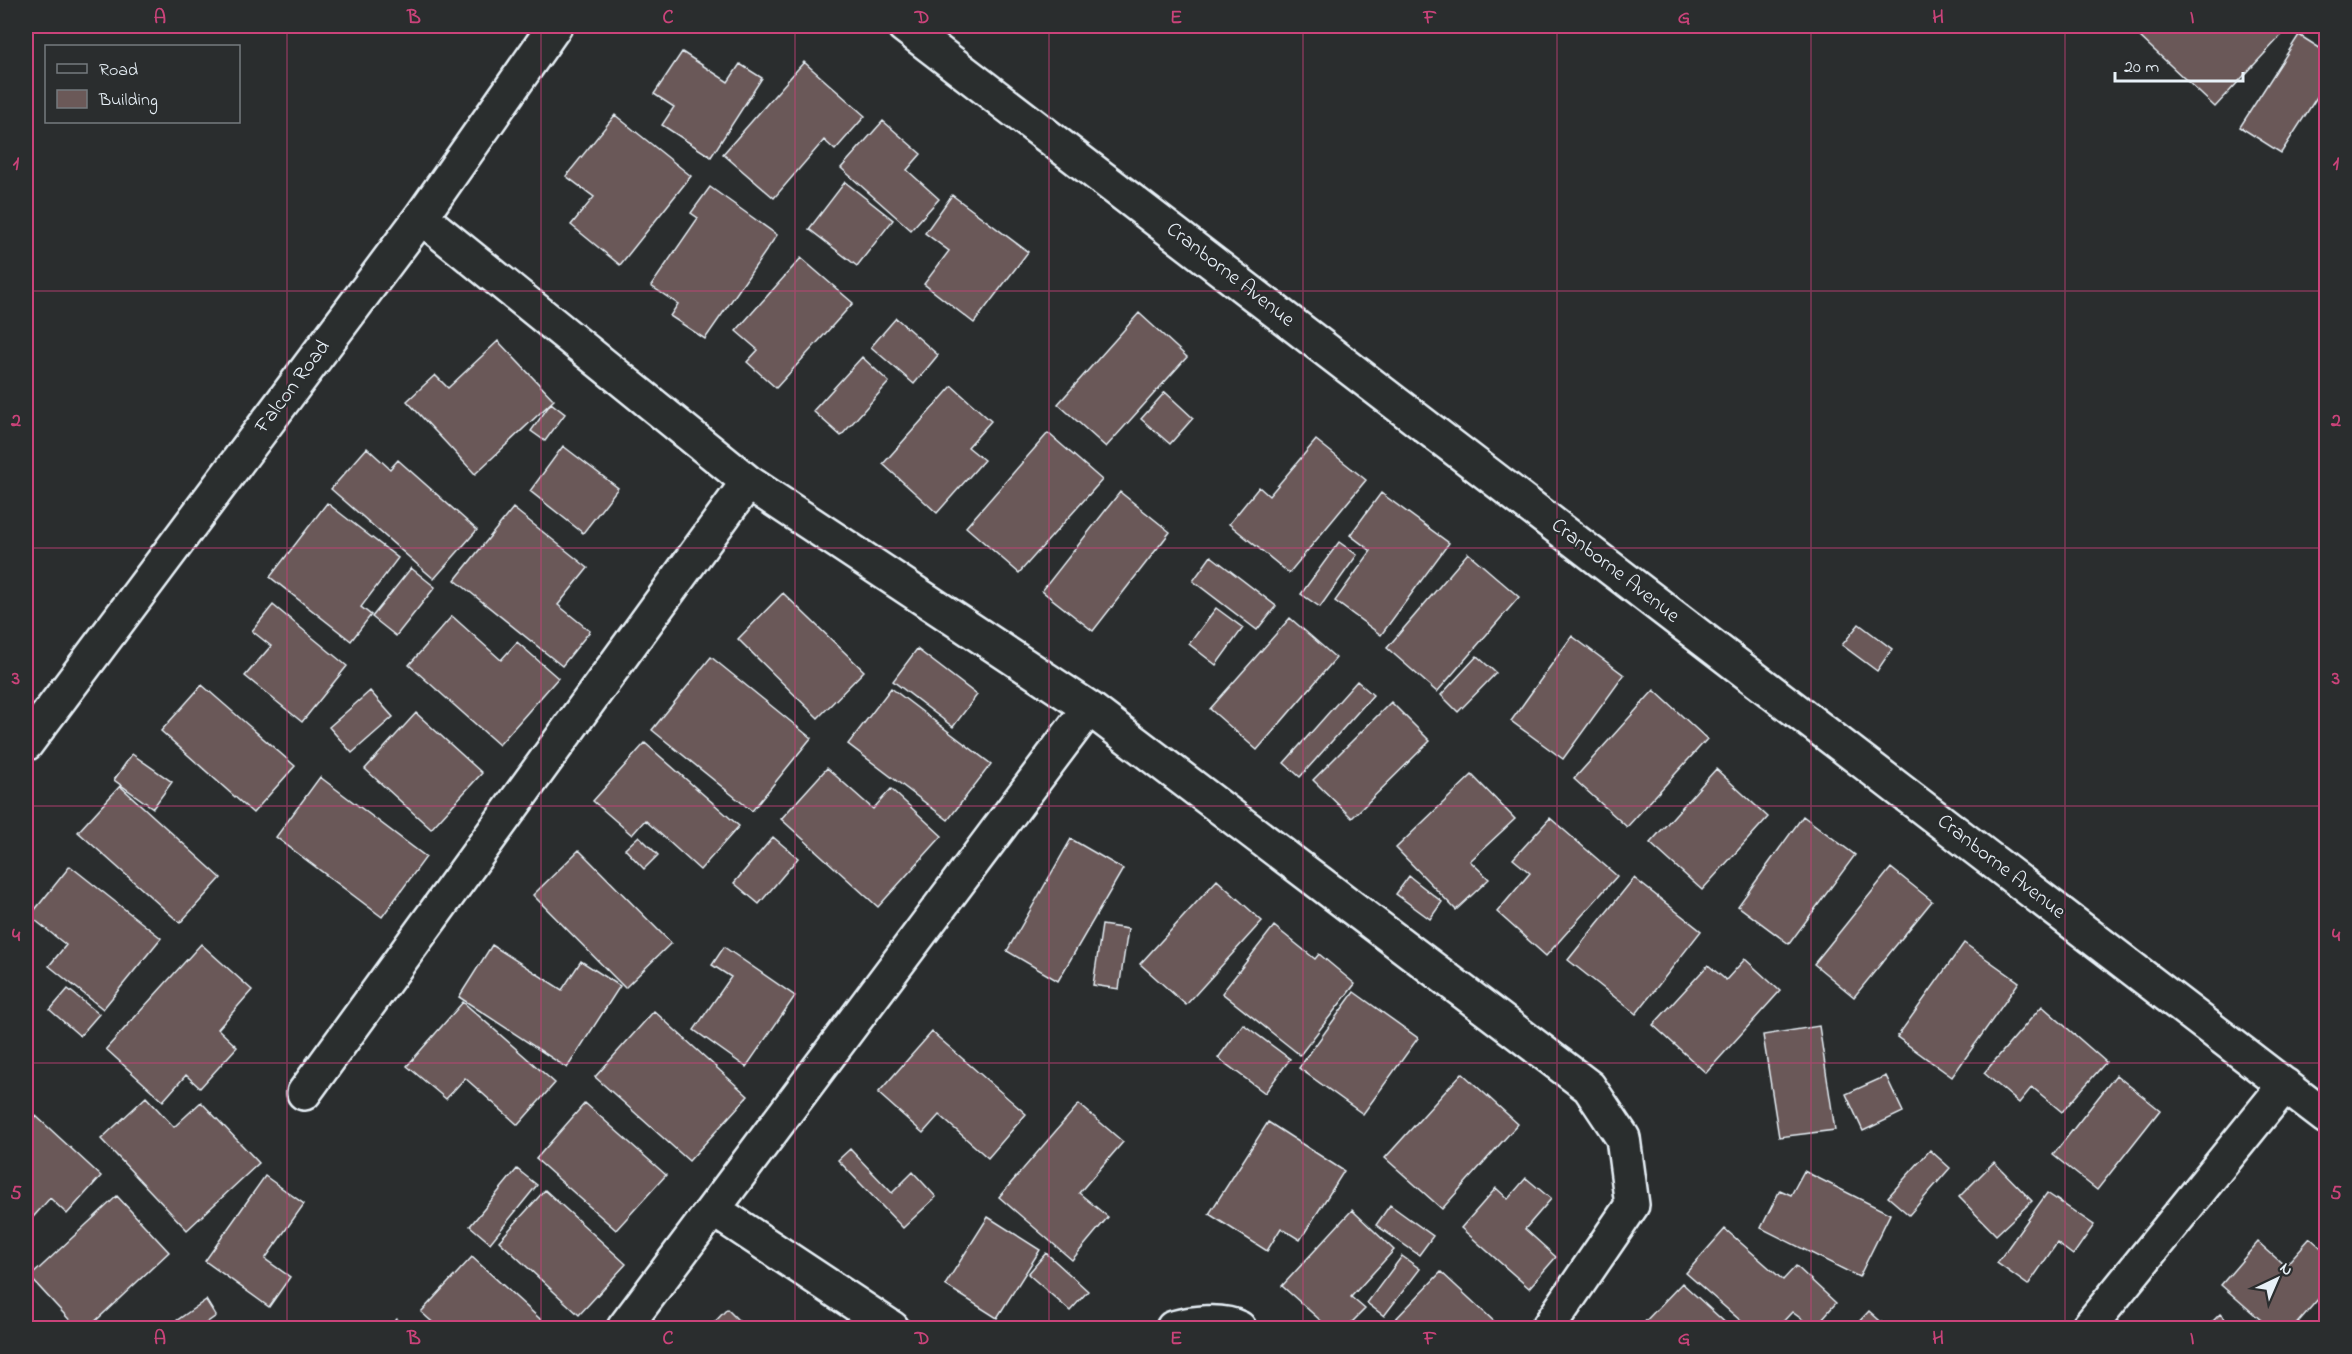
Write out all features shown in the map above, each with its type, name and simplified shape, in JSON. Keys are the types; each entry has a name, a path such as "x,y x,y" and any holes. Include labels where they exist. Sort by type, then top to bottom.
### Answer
{"street":[{"name":"Falcon Road","path":"26,744 421,217 555,26"},
{"name":"Cranborne Avenue","path":"904,26 2326,1117"},
{"path":"421,217 748,482 1089,708 1589,1087 1623,1138 1632,1205 1548,1329"},
{"path":"304,1093 748,482"},
{"path":"624,1329 1089,708"},
{"path":"2088,1329 2285,1085"},
{"path":"714,1210 892,1329"},
{"path":"1173,1329 1186,1325 1231,1324 1239,1329"}],"building":[{"path":"2149,26 2290,26 2215,107 2139,36"},
{"path":"2299,35 2326,52 2326,83 2281,153 2240,127"},
{"path":"682,52 728,82 740,64 762,78 711,157 662,125 674,107 654,94"},
{"path":"804,62 865,116 835,150 824,140 774,198 723,154"},
{"path":"615,115 691,176 620,265 571,225 594,197 566,176"},
{"path":"883,121 921,154 907,170 939,199 911,230 841,168"},
{"path":"845,182 893,220 857,266 809,229"},
{"path":"710,187 777,235 705,339 670,316 678,304 651,286 698,218 691,213"},
{"path":"952,195 1028,252 974,323 924,284 949,251 925,233"},
{"path":"801,258 853,303 776,388 747,362 758,350 736,331"},
{"path":"1139,313 1187,357 1106,447 1058,404"},
{"path":"896,318 938,355 914,384 871,347"},
{"path":"498,341 554,400 475,474 407,401 435,375 448,388"},
{"path":"862,357 889,382 841,436 813,411"},
{"path":"952,386 991,421 968,447 984,460 937,513 883,464"},
{"path":"1165,392 1193,418 1170,444 1141,419"},
{"path":"551,403 565,414 545,441 531,431"},
{"path":"1048,433 1102,480 1019,573 966,527"},
{"path":"1316,440 1366,480 1289,573 1229,524 1259,487 1269,496"},
{"path":"563,446 618,488 583,533 530,491"},
{"path":"367,448 390,469 398,460 477,530 434,579 331,489"},
{"path":"1120,492 1170,532 1093,631 1042,591"},
{"path":"1381,493 1449,543 1381,635 1335,601 1371,551 1350,535"},
{"path":"327,503 398,558 361,607 371,615 351,641 270,577"},
{"path":"513,508 588,568 558,605 590,631 562,666 455,580"},
{"path":"1339,542 1357,555 1320,607 1301,594"},
{"path":"1468,553 1519,597 1437,692 1387,648"},
{"path":"1211,556 1276,606 1257,630 1193,581"},
{"path":"411,568 435,587 396,636 372,617"},
{"path":"783,593 864,671 818,718 738,639"},
{"path":"273,605 347,666 302,722 245,676 271,646 252,631"},
{"path":"1216,608 1243,628 1216,665 1189,644"},
{"path":"452,616 501,660 517,642 558,678 499,745 409,665"},
{"path":"1290,618 1336,658 1257,750 1210,709"},
{"path":"1859,624 1892,649 1877,671 1842,645"},
{"path":"1572,636 1624,675 1563,759 1511,721"},
{"path":"917,649 977,695 953,727 893,681"},
{"path":"1477,656 1496,673 1458,712 1441,695"},
{"path":"711,657 811,738 752,811 652,730"},
{"path":"1357,681 1373,695 1300,777 1284,763"},
{"path":"202,685 295,766 253,813 161,731"},
{"path":"891,688 991,764 948,820 848,744"},
{"path":"1654,690 1707,739 1627,827 1574,779"},
{"path":"370,691 393,717 352,753 329,727"},
{"path":"1391,702 1430,741 1352,818 1313,780"},
{"path":"416,713 482,773 431,829 365,769"},
{"path":"645,743 739,826 700,870 645,820 632,835 593,801"},
{"path":"132,754 172,782 153,808 114,780"},
{"path":"827,768 873,809 891,789 942,836 878,907 781,819"},
{"path":"1716,769 1768,817 1702,890 1650,843"},
{"path":"1472,775 1515,819 1470,861 1489,879 1456,910 1396,848"},
{"path":"320,777 426,857 382,917 276,837"},
{"path":"120,786 221,878 180,923 78,832"},
{"path":"1803,816 1855,855 1789,944 1738,906"},
{"path":"1550,818 1617,876 1546,956 1497,912 1530,873 1513,859"},
{"path":"639,836 658,855 644,869 625,849"},
{"path":"773,837 798,858 759,904 734,883"},
{"path":"1071,839 1123,869 1058,981 1007,951"},
{"path":"579,850 671,943 625,988 533,895"},
{"path":"70,866 161,938 103,1009 49,966 66,945 30,916"},
{"path":"1891,868 1932,901 1854,997 1814,964"},
{"path":"1409,876 1442,902 1430,919 1396,894"},
{"path":"1634,878 1701,931 1636,1014 1568,960"},
{"path":"1217,880 1262,921 1186,1005 1140,964"},
{"path":"1102,925 1128,929 1119,989 1093,985"},
{"path":"1274,926 1315,959 1319,954 1355,984 1300,1055 1222,993"},
{"path":"1964,943 2019,982 1952,1077 1897,1037"},
{"path":"201,944 252,990 218,1029 237,1047 200,1088 186,1075 163,1101 106,1049"},
{"path":"492,945 562,990 581,961 620,986 567,1068 459,997"},
{"path":"724,947 795,996 746,1067 694,1030 731,977 712,965"},
{"path":"1745,959 1780,991 1706,1073 1653,1025 1708,965 1726,980"},
{"path":"68,989 99,1014 80,1036 50,1010"},
{"path":"1354,992 1418,1038 1363,1114 1299,1068"},
{"path":"463,1002 555,1083 518,1125 465,1078 446,1099 407,1066"},
{"path":"2042,1006 2106,1062 2062,1112 2032,1087 2019,1103 1984,1073"},
{"path":"654,1011 748,1096 689,1161 595,1077"},
{"path":"1243,1024 1290,1059 1265,1093 1218,1058"},
{"path":"1819,1026 1835,1130 1779,1137 1763,1035"},
{"path":"932,1032 1026,1114 988,1158 939,1115 923,1133 878,1093"},
{"path":"1462,1073 1518,1124 1442,1209 1385,1158"},
{"path":"2116,1075 2160,1110 2097,1190 2053,1155"},
{"path":"1886,1076 1903,1112 1863,1131 1846,1094"},
{"path":"146,1097 174,1127 201,1102 259,1163 187,1230 101,1139"},
{"path":"585,1103 666,1175 616,1230 536,1159"},
{"path":"1079,1104 1123,1142 1079,1193 1108,1217 1072,1260 999,1197"},
{"path":"36,1116 101,1176 67,1214 50,1198 26,1225 26,1127"},
{"path":"1268,1122 1344,1171 1300,1240 1281,1228 1267,1251 1209,1214"},
{"path":"850,1149 892,1193 913,1172 936,1197 903,1228 838,1160"},
{"path":"1930,1150 1950,1168 1909,1215 1888,1197"},
{"path":"1994,1162 2032,1201 1996,1235 1959,1197"},
{"path":"517,1169 537,1185 490,1243 470,1226"},
{"path":"1804,1171 1890,1214 1859,1277 1761,1228 1780,1190 1791,1195"},
{"path":"265,1176 304,1204 265,1259 290,1277 269,1307 205,1261"},
{"path":"1526,1178 1551,1199 1525,1229 1556,1257 1529,1288 1461,1228 1496,1188 1508,1199"},
{"path":"545,1190 626,1264 579,1315 499,1241"},
{"path":"2047,1193 2094,1225 2073,1255 2057,1243 2028,1285 1997,1263"},
{"path":"117,1196 169,1252 88,1328 77,1328 30,1277"},
{"path":"1390,1205 1433,1236 1419,1255 1376,1225"},
{"path":"1352,1210 1394,1250 1351,1297 1365,1309 1346,1328 1329,1328 1282,1286"},
{"path":"988,1217 1040,1250 997,1318 945,1285"},
{"path":"1725,1229 1783,1280 1796,1266 1836,1303 1814,1328 1792,1312 1777,1328 1749,1328 1686,1273"},
{"path":"2310,1238 2326,1252 2326,1290 2293,1328 2270,1328 2221,1285 2258,1242 2285,1266"},
{"path":"1046,1253 1088,1291 1070,1311 1028,1274"},
{"path":"1402,1256 1420,1269 1384,1316 1367,1303"},
{"path":"472,1257 550,1328 439,1328 421,1312"},
{"path":"1441,1272 1498,1325 1495,1328 1387,1328"},
{"path":"1682,1283 1731,1328 1639,1328"},
{"path":"206,1300 216,1316 199,1328 166,1328"},
{"path":"727,1309 744,1326 742,1328 709,1328"},
{"path":"1869,1311 1888,1328 1853,1328"},
{"path":"2220,1314 2234,1328 2206,1328"},
{"path":"397,1319 408,1328 388,1328"}]}
